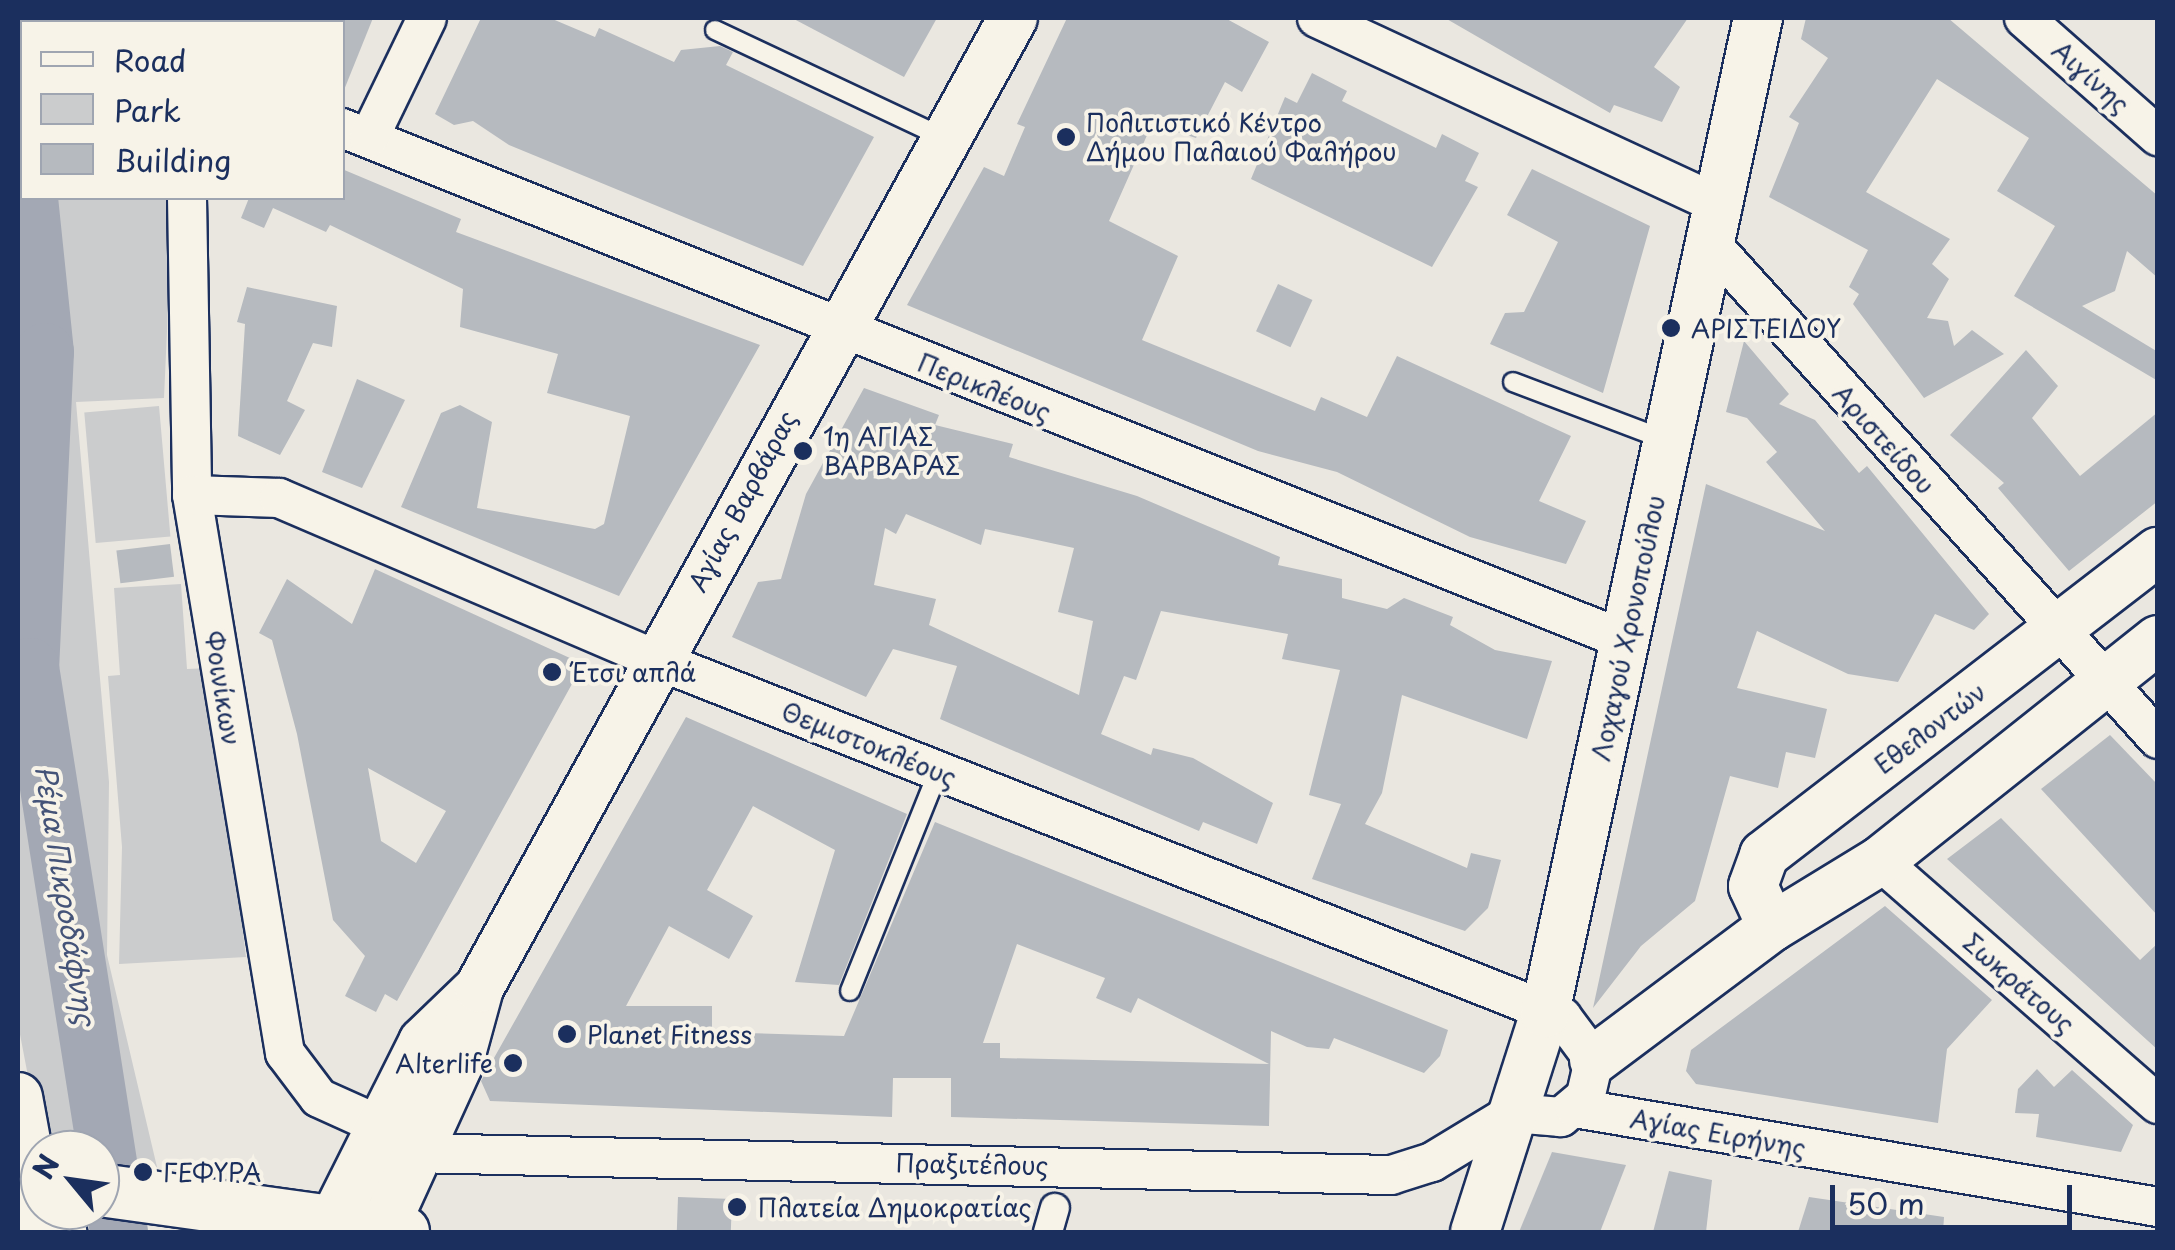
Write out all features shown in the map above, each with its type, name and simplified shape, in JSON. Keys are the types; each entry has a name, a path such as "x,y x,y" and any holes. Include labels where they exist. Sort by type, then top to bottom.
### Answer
{"main road":[{"path":"120,1193 329,1226 389,1231"}],"street":[{"path":"356,133 426,18"},
{"name":"Αγίας Βαρβάρας","path":"389,1231 397,1139 423,1042 479,988 835,328 1012,18"},
{"name":"Αριστείδου","path":"1316,18 1717,226 2056,632 2158,739"},
{"name":"Λοχαγού Χρονοπούλου","path":"1475,1232 1545,1013 1667,440 1717,226 1758,18"},
{"name":"Αιγίνης","path":"2024,18 2158,136"},
{"name":"Περικλέους","path":"356,133 835,328 1627,641"},
{"name":"Φοινίκων","path":"186,200 192,495 285,1053 319,1098 397,1139"},
{"name":"Θεμιστοκλέους","path":"192,495 278,498 656,660 1545,1013 1578,1028 1594,1060"},
{"name":"Εθελοντών","path":"1772,926 1753,886 1764,855 2158,552"},
{"path":"1513,1113 1544,1121 1575,1108 1594,1060 1772,926 1880,861 2158,640"},
{"name":"Σωκράτους","path":"1880,861 2158,1104"},
{"path":"18,1097 21,1130"},
{"name":"Αγίας Ειρήνης","path":"1575,1108 2158,1207"},
{"name":"Πραξιτέλους","path":"397,1139 1392,1174 1432,1162 1513,1113"},
{"name":"Αγίας Βαρβάρας","path":"329,1226 397,1139"}],"lane":[{"path":"715,30 944,138"},
{"path":"1513,382 1667,440"},
{"path":"850,990 938,772"}],"green space":[{"path":"18,18 65,18 20,20 20,200 173,200 164,398 76,402 109,782 107,955 157,1167 120,1160 120,1130 38,1130 18,1024"},
{"path":"159,406 170,537 96,543 84,413"},
{"path":"181,584 187,669 210,668 246,957 119,964 122,847 108,676 120,675 114,588"}],"building":[{"path":"373,18 345,88 345,20"},
{"path":"481,18 550,18 595,37 599,28 674,62 681,50 720,46 733,52 726,65 874,137 803,266 509,145 473,121 454,125 435,114"},
{"path":"792,18 937,18 904,77"},
{"path":"1067,18 1225,18 1269,42 1242,92 1225,82 1196,138 1152,124 1109,221 1178,256 1142,340 1315,411 1321,397 1367,417 1397,356 1571,436 1539,501 1586,521 1566,564 1470,537 1337,472 1258,451 907,305 984,167 1004,176 1025,127 1017,124"},
{"path":"1445,18 1688,18 1654,67 1680,87 1662,122 1614,105 1610,113"},
{"path":"1806,18 1948,18 2158,196 2158,278 2127,251 2115,291 2082,306 2158,352 2158,381 2014,296 2055,226 1997,191 2029,138 1937,79 1866,192 1950,239 1932,264 1949,279 1927,318 1948,321 1954,346 1972,330 2004,354 1924,398 1853,304 1859,294 1849,287 1868,250 1769,197 1799,123 1789,117 1828,58 1801,39"},
{"path":"1312,73 1347,91 1342,101 1436,148 1442,134 1479,153 1465,181 1478,187 1432,267 1251,179 1285,97 1297,103"},
{"path":"1532,169 1650,226 1603,393 1490,344 1505,313 1524,312 1558,242 1507,215"},
{"path":"345,170 461,219 456,232 760,345 619,596 401,507 441,413 460,405 492,422 477,508 595,529 604,524 630,416 547,393 558,354 460,327 463,289 330,225 326,232 273,208 264,228 241,218 248,200 345,200"},
{"path":"1278,284 1312,300 1290,347 1256,331"},
{"path":"247,287 337,306 332,347 313,343 287,401 305,410 280,455 238,436 245,324 237,322"},
{"path":"1744,341 1789,394 1779,404 1815,420 1859,473 1867,466 1989,614 1974,630 1935,614 1898,682 1848,674 1757,631 1737,688 1827,709 1815,758 1786,752 1778,788 1730,776 1695,901 1641,946 1593,1008 1706,484 1825,531 1766,462 1777,452 1747,418 1726,412"},
{"path":"2026,350 2058,386 2032,418 2080,476 2158,412 2158,501 2069,571 1998,488 2004,483 1950,435"},
{"path":"357,379 405,400 362,488 322,472"},
{"path":"864,388 939,415 935,425 1013,444 1009,457 1137,496 1280,557 1278,565 1342,579 1342,598 1387,609 1404,598 1453,617 1450,625 1495,650 1552,661 1527,739 1402,695 1382,793 1365,824 1467,868 1471,853 1501,860 1488,908 1465,931 1312,879 1341,804 1309,795 1340,670 1282,659 1288,634 1161,611 1136,680 1124,676 1101,734 1151,755 1153,748 1193,758 1273,803 1257,844 1203,822 1199,831 940,719 957,666 893,649 866,697 732,637 758,582 781,579 806,494","holes":["906,514 981,545 985,529 1074,548 1058,612 1093,621 1079,695 929,625 936,599 874,585 885,528 896,534"]},
{"path":"170,544 174,577 120,583 116,551"},
{"path":"375,569 583,664 397,1001 385,994 376,1012 345,996 365,956 333,920 297,734 272,640 259,633 287,579 352,624","holes":["368,768 446,811 416,863 381,841"]},
{"path":"686,717 907,814 839,985 795,982 835,850 753,806 707,890 753,916 729,959 669,926 626,1006 712,1006 712,1032 844,1036 935,822 1448,1030 1440,1056 1424,1073 1334,1038 1329,1049 1307,1047 1271,1031 1269,1126 951,1117 951,1078 893,1078 892,1117 490,1101 481,1081","holes":["1017,944 1105,978 1096,998 1131,1013 1138,998 1269,1064 1000,1058 1000,1043 983,1043"]},
{"path":"2110,735 2158,785 2158,916 2041,789"},
{"path":"2001,818 2140,960 2158,943 2158,1050 1947,859"},
{"path":"1885,906 1992,1000 1947,1049 1938,1123 1696,1084 1686,1071 1691,1050"},
{"path":"2037,1069 2054,1087 2072,1070 2133,1125 2121,1152 2036,1137 2039,1114 2015,1113 2018,1089"},
{"path":"1552,1152 1626,1165 1600,1232 1519,1232"},
{"path":"1669,1171 1712,1180 1706,1232 1653,1232"},
{"path":"678,1197 732,1199 731,1232 677,1232"},
{"path":"1809,1197 1944,1217 1943,1232 1798,1232"}],"waterway":[{"name":"Ρέμα Πικροδάφνης","path":"29,200 45,352 30,667 119,1232"}],"place":[{"name":"Πολιτιστικό Κέντρο Δήμου Παλαιού Φαλήρου","path":"1066,137"},
{"name":"ΑΡΙΣΤΕΙΔΟΥ","path":"1671,328"},
{"name":"1η ΑΓΙΑΣ ΒΑΡΒΑΡΑΣ","path":"803,451"},
{"name":"Έτσι απλά","path":"552,672"},
{"name":"Planet Fitness","path":"567,1034"},
{"name":"Alterlife","path":"513,1063"},
{"name":"ΓΕΦΥΡΑ","path":"143,1172"},
{"name":"Πλατεία Δημοκρατίας","path":"737,1207"}]}
